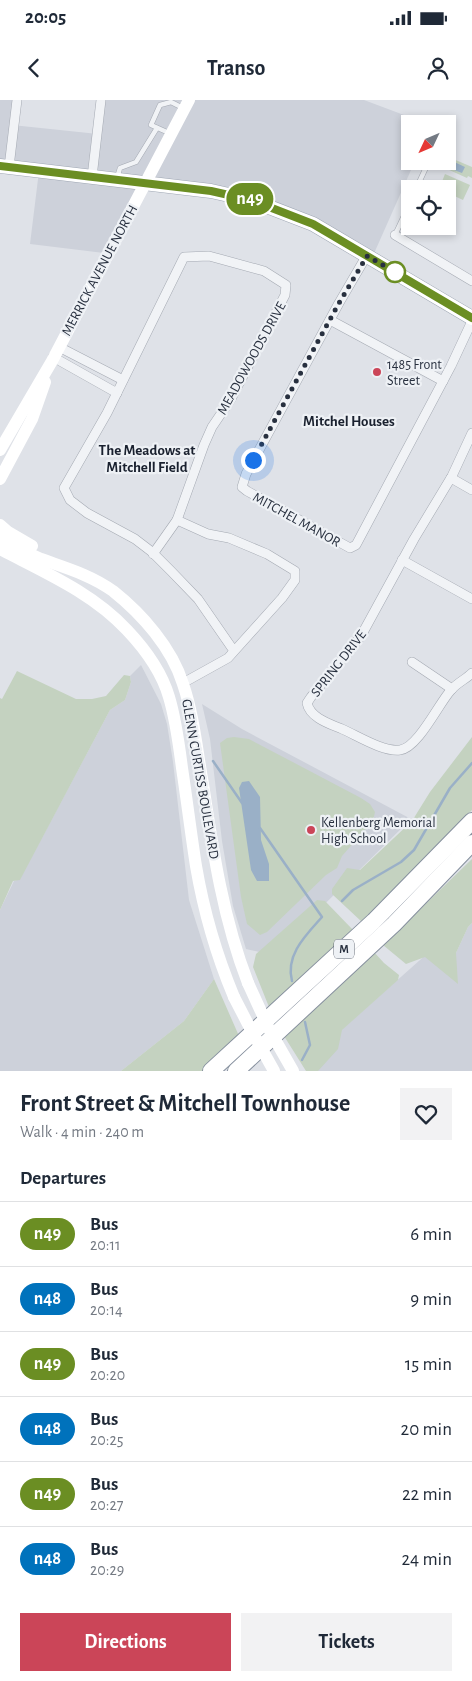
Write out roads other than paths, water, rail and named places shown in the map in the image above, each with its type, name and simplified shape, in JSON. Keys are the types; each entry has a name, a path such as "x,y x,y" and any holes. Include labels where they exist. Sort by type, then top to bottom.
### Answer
{"highway":[{"name":"M","path":"211,1071 374,920 472,821"},
{"name":"M","path":"236,1071 394,924 472,843"}],"main road":[{"name":"MERRICK AVENUE NORTH","path":"0,450 55,355 186,104"},
{"path":"5,167 146,182 211,191 258,202 313,224 472,320"},
{"name":"MERRICK AVENUE NORTH","path":"0,479 32,419 55,355"},
{"path":"0,524 22,540 83,574"},
{"name":"GLENN CURTISS BOULEVARD","path":"0,538 39,558 83,574 112,591 137,613 157,635 173,661 183,683 194,726 221,893 240,962 269,1029 293,1071"},
{"name":"GLENN CURTISS BOULEVARD","path":"0,549 82,593 104,608 126,629 156,669 169,696 177,730 196,867 208,926 219,962 234,997 274,1071"}],"street":[{"path":"5,167 17,100"},
{"path":"92,177 101,100"},
{"path":"395,235 472,281"},
{"name":"MEADOWOODS DRIVE","path":"154,554 177,520 212,427 231,399 285,295 286,285 264,272 209,256 184,257 124,380 64,488 70,500 87,513 135,539 154,554 198,599 234,651"},
{"name":"MITCHEL MANOR","path":"367,256 246,474 242,487 247,492 350,548 356,545 443,381 472,320"},
{"path":"330,320 443,381"},
{"path":"55,355 124,380"},
{"path":"55,355 117,393"},
{"name":"SPRING DRIVE","path":"472,433 451,478 402,560 361,636 307,703 308,708 313,714 325,722 387,750 401,750 412,744 452,689 472,673"},
{"path":"451,478 472,490"},
{"path":"177,520 208,534 229,538 260,551 294,571 295,580 282,598 228,658 183,683"},
{"path":"402,560 472,600"},
{"path":"412,662 452,689"}],"lane":[{"path":"171,134 151,125 160,105 171,101 186,104"},
{"path":"117,179 120,168 136,162 157,128"},
{"path":"395,235 401,222"}],"water":[{"path":"456,163 465,167 462,173 454,170 456,170"},
{"path":"249,781 260,797 261,840 269,864 269,881 257,881 251,870 239,788 242,782"}],"waterway":[{"path":"213,761 242,803"},
{"path":"342,901 353,890 401,862 414,850 450,788 472,763"},
{"path":"260,828 322,917 304,938 294,954 291,963 292,981"},
{"path":"302,1060 310,1045 305,1022"}],"place":[{"name":"1485 Front Street","path":"377,372"},
{"name":"Kellenberg Memorial High School","path":"311,830"}],"district":[{"name":"Mitchel Houses","path":"349,421"},
{"name":"The Meadows at Mitchell Field","path":"147,458"}]}
